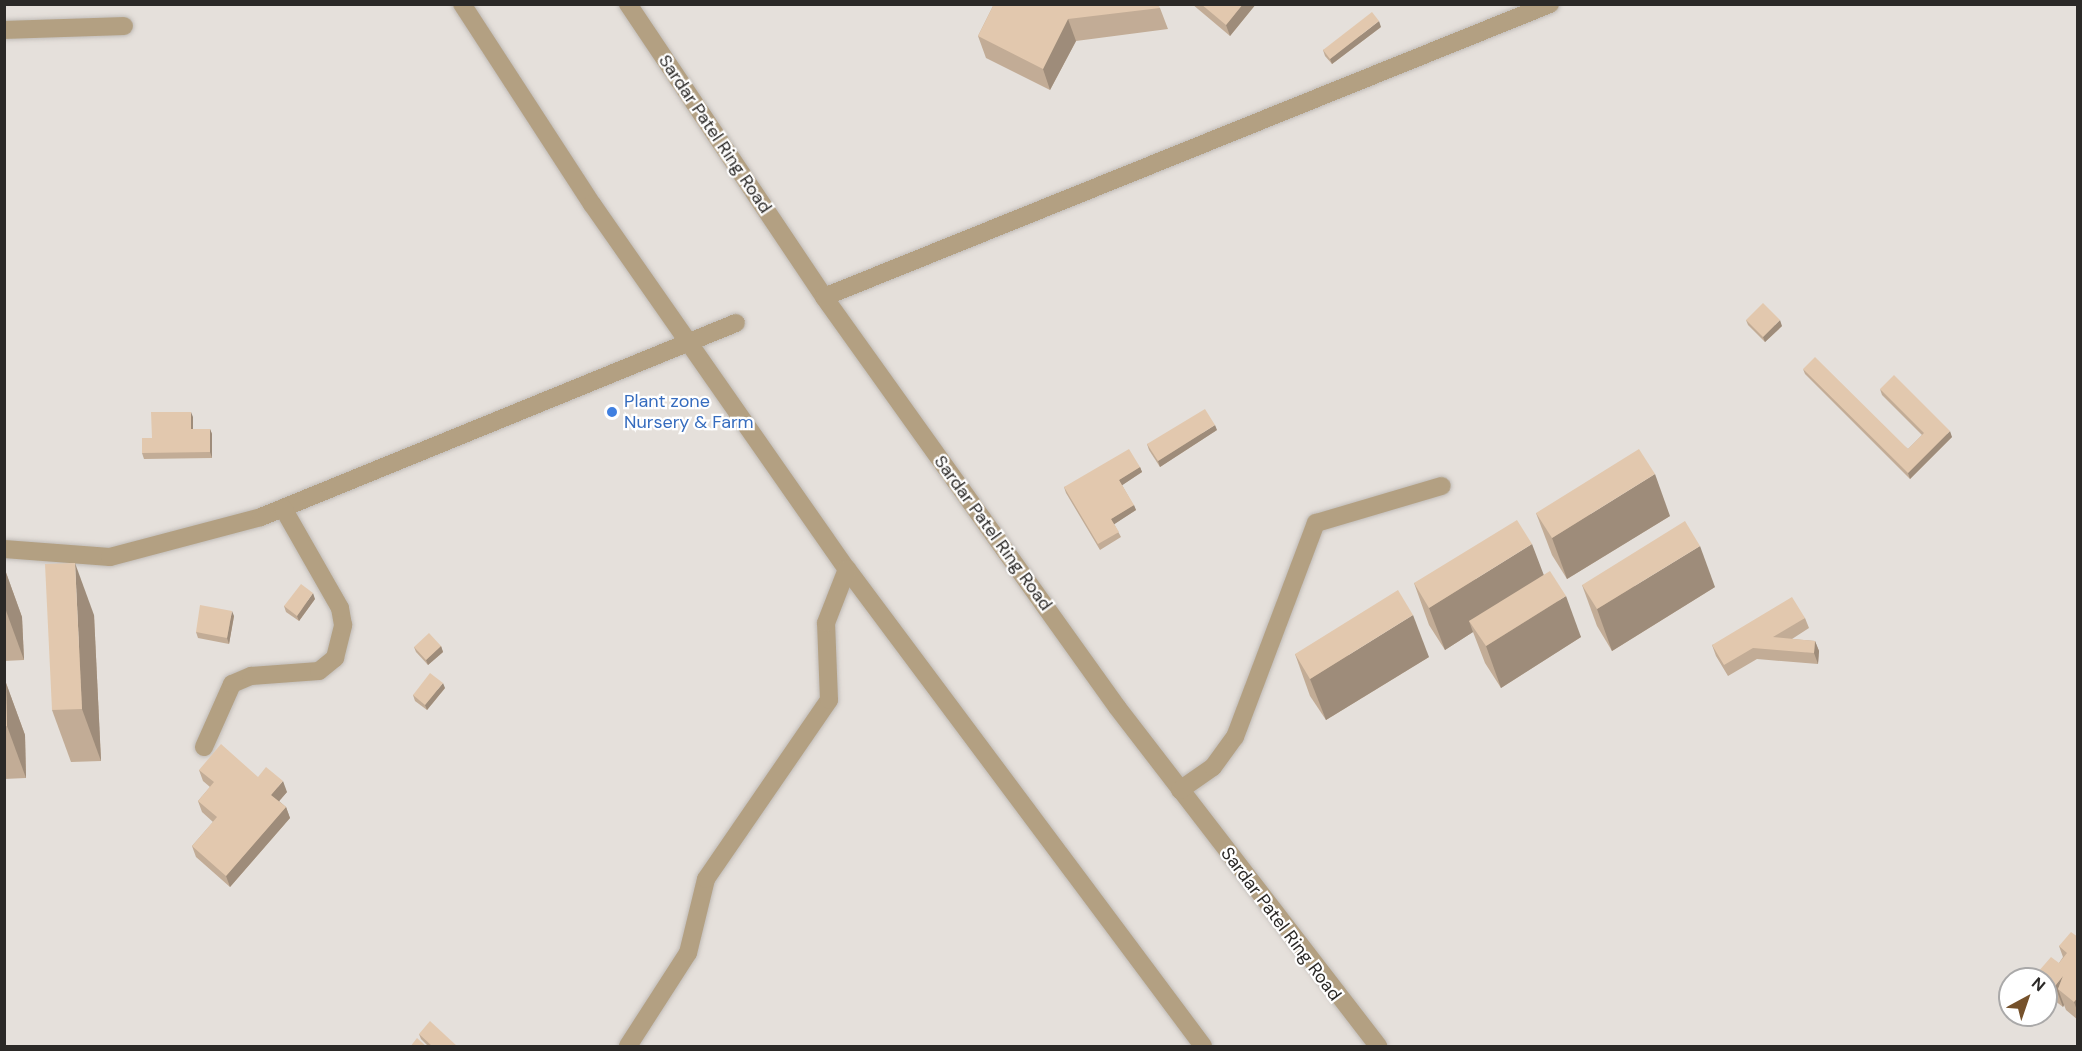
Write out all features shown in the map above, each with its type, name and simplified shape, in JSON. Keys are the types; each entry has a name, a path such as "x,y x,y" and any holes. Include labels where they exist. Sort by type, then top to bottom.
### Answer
{"street":[{"path":"462,4 688,342 847,568 1203,1047"},
{"name":"Sardar Patel Ring Road","path":"628,4 824,297 1180,790 1377,1047"},
{"path":"824,297 1550,4"},
{"path":"4,30 123,26"},
{"path":"4,549 110,557 181,542 283,508 736,323"},
{"path":"1180,790 1213,767 1235,737 1316,523 1442,486"},
{"path":"204,747 232,684 251,676 319,671 335,658 343,625 340,608 283,508"},
{"path":"628,1047 688,953 706,879 829,700 826,623 847,568"}],"building":[{"path":"994,4 1158,4 1160,8 1068,19 1043,69 978,36"},
{"path":"1201,4 1243,4 1226,25"},
{"path":"1372,12 1379,21 1330,59 1323,50"},
{"path":"1763,303 1780,320 1763,337 1746,320"},
{"path":"1815,357 1908,449 1924,433 1880,389 1894,375 1950,431 1908,473 1803,369"},
{"path":"1205,409 1215,425 1158,461 1147,444"},
{"path":"151,412 191,412 191,429 210,429 210,452 142,453 142,438 152,438"},
{"path":"1129,449 1140,467 1119,480 1134,505 1111,519 1119,532 1098,544 1064,487"},
{"path":"1639,449 1655,474 1552,538 1536,513"},
{"path":"1517,520 1532,544 1429,608 1414,583"},
{"path":"1685,521 1700,546 1597,609 1582,585"},
{"path":"75,563 82,709 52,710 45,564"},
{"path":"1550,571 1566,596 1486,646 1469,621"},
{"path":"301,584 313,593 297,616 284,606"},
{"path":"1398,590 1413,615 1310,679 1295,654"},
{"path":"1792,597 1805,618 1773,637 1815,641 1814,653 1753,648 1724,665 1712,645"},
{"path":"200,605 232,611 227,638 196,632"},
{"path":"429,633 441,646 426,660 414,647"},
{"path":"430,673 443,683 425,705 413,695"},
{"path":"4,683 6,683 7,726 4,727"},
{"path":"221,744 258,777 266,767 283,781 271,795 286,807 226,876 192,846 217,817 198,801 214,782 199,770"},
{"path":"2071,932 2078,937 2078,997 2074,1002 2058,989 2063,976 2058,982 2058,967 2042,967 2051,957 2059,963 2067,953 2059,946"},
{"path":"430,1021 458,1047 433,1047 419,1034"},
{"path":"417,1038 427,1047 410,1047"}],"place":[{"name":"Plant zone Nursery & Farm","path":"612,412"}]}
